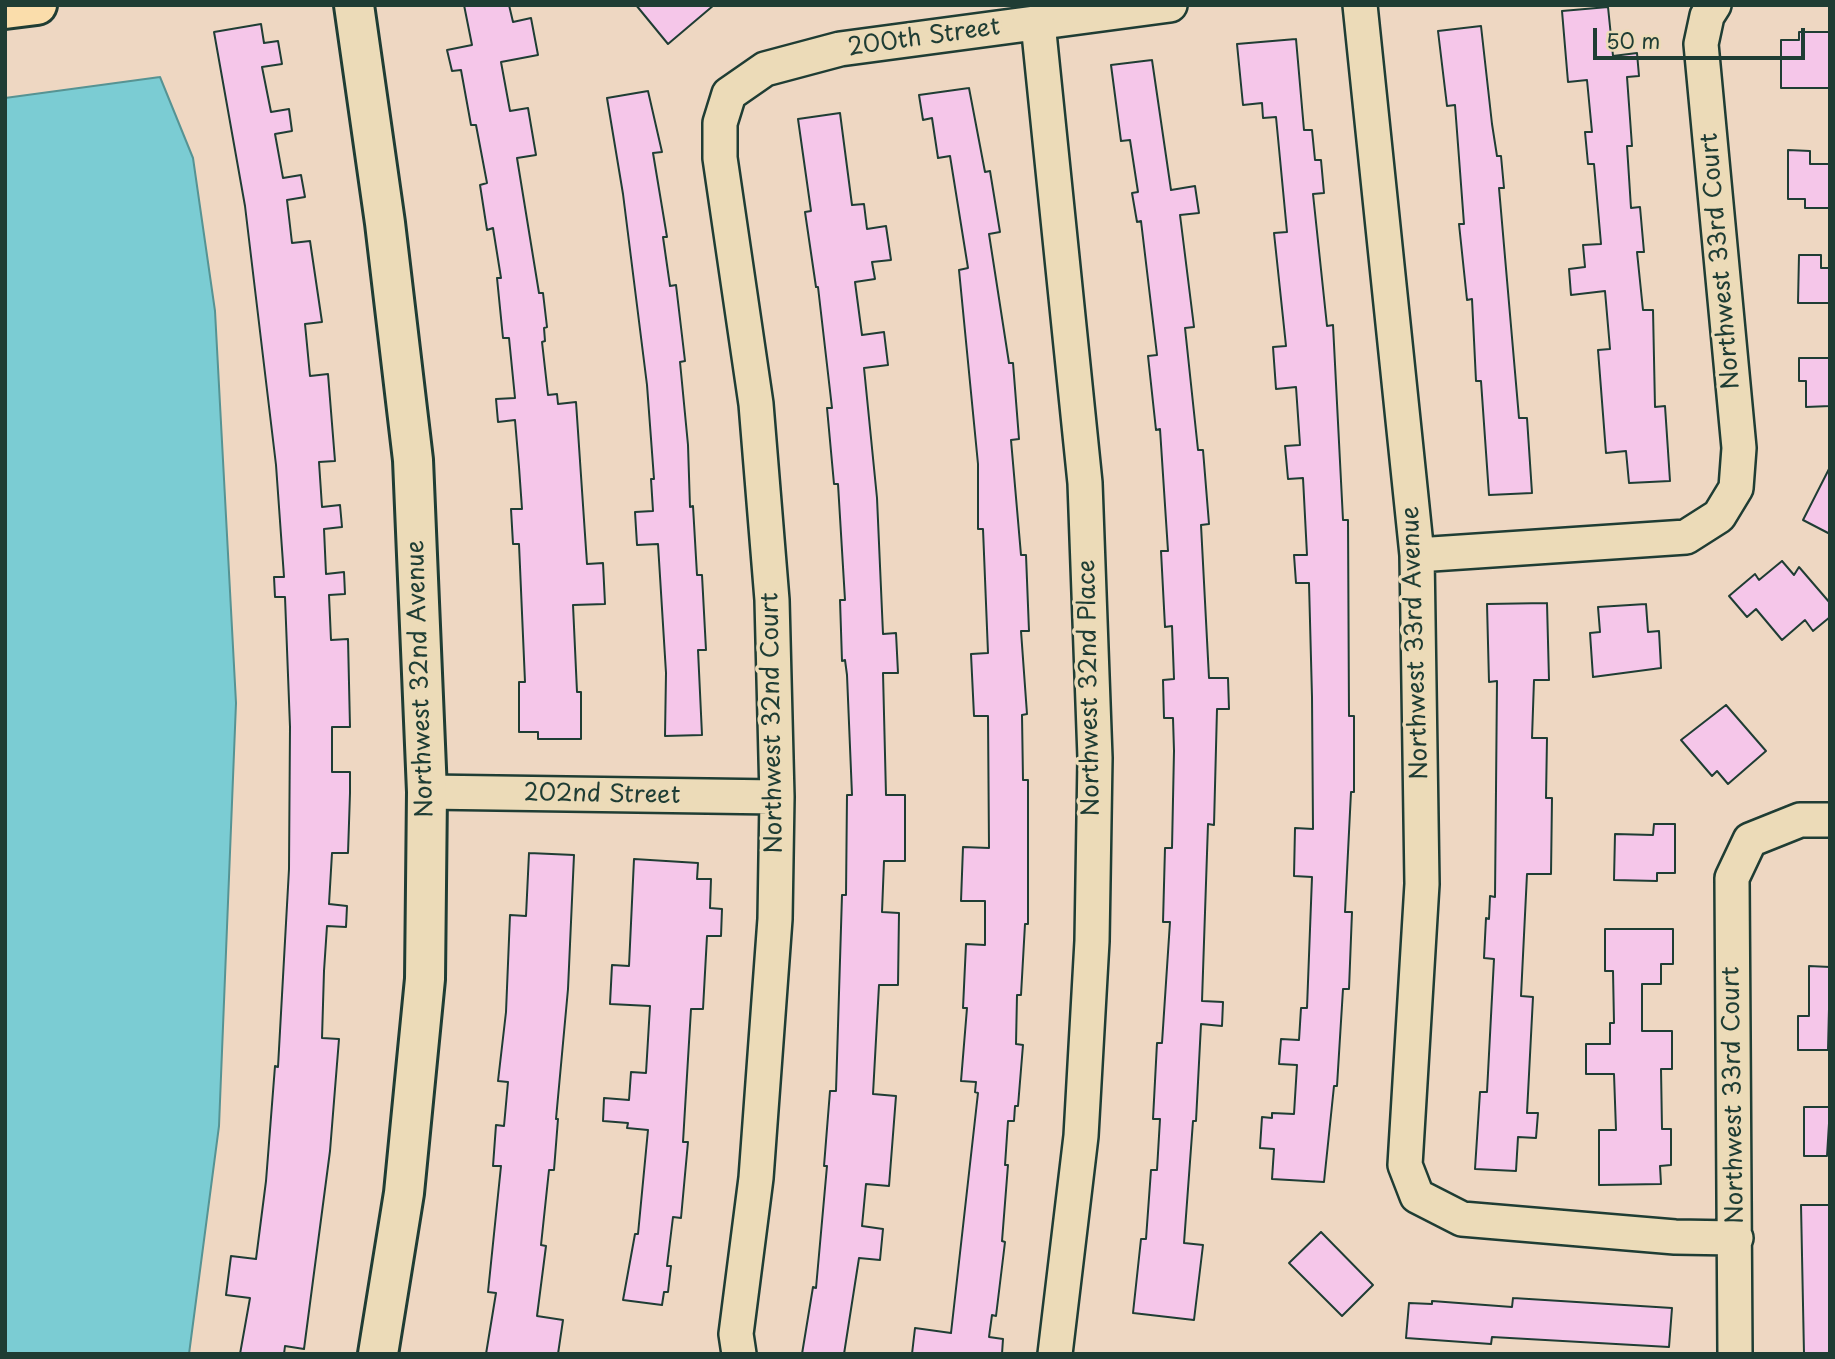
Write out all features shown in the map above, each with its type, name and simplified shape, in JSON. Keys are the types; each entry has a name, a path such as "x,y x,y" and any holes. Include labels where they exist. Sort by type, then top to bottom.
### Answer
{"main road":[{"path":"5,9 37,5"}],"street":[{"name":"Northwest 32nd Avenue","path":"354,5 385,223 413,460 427,792 425,979 404,1194 378,1354"},
{"name":"200th Street","path":"729,94 765,69 840,49 1170,5"},
{"name":"Northwest 33rd Avenue","path":"1360,5 1418,555 1422,884 1405,1165 1417,1196 1462,1219 1675,1237 1736,1238"},
{"name":"Northwest 33rd Court","path":"1418,555 1686,537 1719,516 1736,488 1739,448 1701,44 1707,16 1714,5"},
{"name":"Northwest 32nd Place","path":"1038,23 1085,483 1095,758 1092,941 1081,1136 1055,1354"},
{"name":"Northwest 32nd Court","path":"729,94 720,123 720,158 757,418 772,600 777,797 774,933 756,1178 736,1334 739,1354"},
{"name":"202nd Street","path":"427,792 777,797"},
{"name":"Northwest 33rd Court","path":"1735,1354 1732,878 1750,840 1800,820 1830,820"}],"water":[{"path":"160,77 193,158 215,311 236,703 219,1126 189,1354 5,1354 5,98"}],"building":[{"path":"464,5 509,5 513,22 531,18 538,55 501,62 510,111 528,108 536,155 517,158 539,293 543,293 547,327 544,328 545,341 542,342 548,395 557,394 558,404 576,402 587,564 603,563 605,604 573,605 577,692 581,692 581,739 538,739 538,732 519,732 519,682 525,682 519,544 513,544 511,509 522,509 515,420 498,422 496,399 515,398 509,338 503,338 497,278 501,278 493,228 487,230 480,185 487,183 476,125 471,125 461,70 452,71 447,50 472,45"},
{"path":"636,5 714,5 668,44"},
{"path":"1608,7 1613,56 1637,53 1639,76 1627,77 1632,146 1627,146 1631,208 1640,207 1644,252 1637,252 1643,310 1653,310 1655,407 1665,406 1670,481 1629,483 1626,451 1606,453 1598,350 1610,349 1605,291 1571,295 1569,269 1585,267 1583,245 1601,244 1594,164 1588,164 1585,132 1592,132 1587,80 1568,82 1562,11"},
{"path":"261,24 264,43 278,41 282,64 262,67 271,112 289,109 292,131 275,134 283,178 301,175 305,197 287,200 292,243 310,241 322,322 305,324 310,376 328,374 335,461 319,462 322,507 340,505 342,527 324,529 326,574 344,572 345,594 329,595 331,640 348,639 350,727 332,727 332,772 350,772 350,793 348,853 332,853 329,904 347,906 346,927 327,926 324,971 322,1038 339,1039 330,1151 304,1349 285,1346 284,1354 240,1354 250,1298 226,1295 231,1256 256,1259 266,1181 275,1066 278,1067 289,869 290,727 285,597 275,597 274,577 284,577 276,465 245,206 214,32"},
{"path":"1481,26 1492,124 1497,156 1501,156 1504,188 1499,188 1519,418 1527,418 1532,493 1489,495 1481,381 1476,381 1472,299 1467,300 1459,224 1464,224 1455,105 1447,106 1438,31"},
{"path":"1799,32 1830,32 1830,88 1781,88 1781,40 1799,40"},
{"path":"1296,39 1304,130 1312,130 1315,160 1321,160 1324,193 1313,194 1327,326 1333,325 1343,520 1348,520 1349,716 1354,716 1354,792 1351,792 1345,912 1352,912 1349,989 1343,989 1337,1086 1334,1086 1324,1182 1272,1179 1274,1149 1260,1148 1262,1117 1272,1118 1272,1113 1294,1114 1297,1065 1279,1064 1281,1039 1299,1040 1301,1008 1307,1008 1312,877 1294,876 1295,828 1313,829 1312,697 1309,583 1296,583 1294,555 1307,555 1303,478 1288,479 1285,446 1300,445 1296,387 1276,389 1273,347 1286,346 1274,233 1287,232 1276,117 1263,118 1262,103 1243,105 1237,44"},
{"path":"1152,60 1171,190 1195,186 1199,213 1180,215 1194,327 1185,328 1198,450 1203,450 1209,524 1201,525 1209,678 1228,678 1229,709 1217,709 1214,825 1208,824 1202,1001 1223,1002 1222,1026 1201,1024 1196,1121 1193,1121 1184,1243 1203,1245 1194,1320 1133,1313 1141,1239 1146,1239 1151,1170 1157,1170 1160,1119 1153,1119 1157,1043 1162,1043 1170,922 1163,922 1165,848 1172,848 1174,751 1173,718 1164,718 1163,680 1174,679 1172,626 1165,627 1161,551 1168,551 1160,429 1156,430 1148,356 1157,355 1141,221 1137,222 1132,193 1138,192 1130,140 1121,141 1111,65"},
{"path":"969,88 985,172 990,171 1000,232 989,234 1009,363 1013,363 1019,439 1011,440 1021,555 1026,555 1029,631 1021,631 1027,714 1022,715 1023,780 1028,780 1028,924 1025,924 1021,995 1017,995 1016,1044 1023,1045 1018,1106 1015,1106 1014,1121 1008,1121 1005,1165 1008,1165 1002,1241 1005,1242 996,1316 992,1315 989,1337 1003,1339 1002,1354 912,1354 915,1328 951,1333 978,1093 975,1092 976,1082 961,1081 967,1008 963,1008 966,944 985,945 985,901 961,901 963,847 989,848 988,716 974,716 971,654 988,653 983,529 978,529 978,464 959,270 968,268 950,156 938,158 932,118 923,120 919,95"},
{"path":"648,91 662,152 653,153 667,237 663,237 670,286 676,285 685,361 680,362 688,445 690,507 693,506 697,575 702,575 706,650 698,650 702,735 665,736 666,673 658,544 637,545 635,512 653,511 651,479 654,479 647,385 623,194 607,98"},
{"path":"840,113 852,205 864,204 867,229 886,226 891,260 872,262 875,279 855,282 862,335 884,332 888,365 864,368 877,498 883,634 896,633 898,673 883,673 886,795 905,795 905,861 884,861 882,912 899,913 898,985 879,985 873,1094 896,1096 889,1186 866,1184 862,1226 883,1229 880,1260 859,1258 844,1354 802,1354 813,1287 816,1288 827,1166 824,1166 830,1091 836,1091 842,895 846,895 847,795 852,795 847,675 845,660 842,661 840,600 845,600 838,484 834,484 827,408 832,408 818,287 805,212 811,211 798,119"},
{"path":"1788,150 1810,151 1810,164 1830,164 1830,208 1805,208 1805,199 1788,199"},
{"path":"1799,255 1821,255 1821,268 1830,268 1830,303 1798,303"},
{"path":"1799,358 1830,358 1830,406 1806,407 1806,381 1799,381"},
{"path":"1830,467 1830,534 1803,520"},
{"path":"1782,561 1794,575 1799,567 1830,603 1830,617 1813,631 1805,620 1782,640 1756,609 1747,617 1729,596 1755,574 1759,580"},
{"path":"1547,603 1549,680 1534,680 1532,738 1547,738 1546,798 1552,798 1551,874 1527,874 1521,996 1533,997 1527,1113 1538,1113 1536,1138 1518,1137 1516,1171 1475,1169 1480,1092 1487,1092 1494,959 1484,958 1486,918 1489,919 1490,896 1495,897 1497,681 1489,682 1487,604"},
{"path":"1646,604 1648,632 1659,631 1661,668 1593,677 1590,633 1600,632 1598,607"},
{"path":"1726,705 1766,751 1728,784 1717,771 1712,776 1681,740"},
{"path":"1654,824 1675,824 1675,873 1657,873 1657,881 1614,880 1615,834 1653,835"},
{"path":"529,853 574,855 568,989 554,1170 549,1170 541,1245 546,1246 537,1316 563,1320 558,1354 486,1354 496,1293 488,1292 501,1166 493,1166 496,1125 504,1126 508,1082 498,1081 506,1012 510,915 526,916"},
{"path":"634,859 698,863 697,879 711,879 710,908 722,909 721,936 707,936 703,1009 691,1009 683,1142 688,1142 681,1218 673,1217 667,1266 671,1266 668,1292 664,1292 662,1305 623,1300 635,1234 638,1234 648,1130 627,1128 628,1123 603,1121 604,1098 629,1100 631,1072 646,1073 650,1006 610,1004 612,965 629,966"},
{"path":"1605,929 1673,929 1673,964 1661,964 1661,984 1642,984 1642,1031 1672,1031 1672,1069 1661,1069 1662,1129 1671,1129 1671,1165 1660,1166 1661,1184 1599,1185 1599,1130 1616,1130 1614,1074 1586,1074 1586,1044 1610,1044 1610,1023 1614,1023 1613,971 1605,971"},
{"path":"1809,966 1830,967 1828,1050 1798,1050 1798,1016 1809,1016"},
{"path":"1804,1107 1830,1107 1827,1156 1804,1156"},
{"path":"1801,1205 1830,1205 1830,1354 1804,1354"},
{"path":"1321,1232 1373,1285 1342,1316 1289,1263"},
{"path":"1513,1298 1672,1308 1669,1347 1492,1337 1491,1344 1406,1338 1409,1303 1432,1304 1432,1301 1512,1307"}]}
